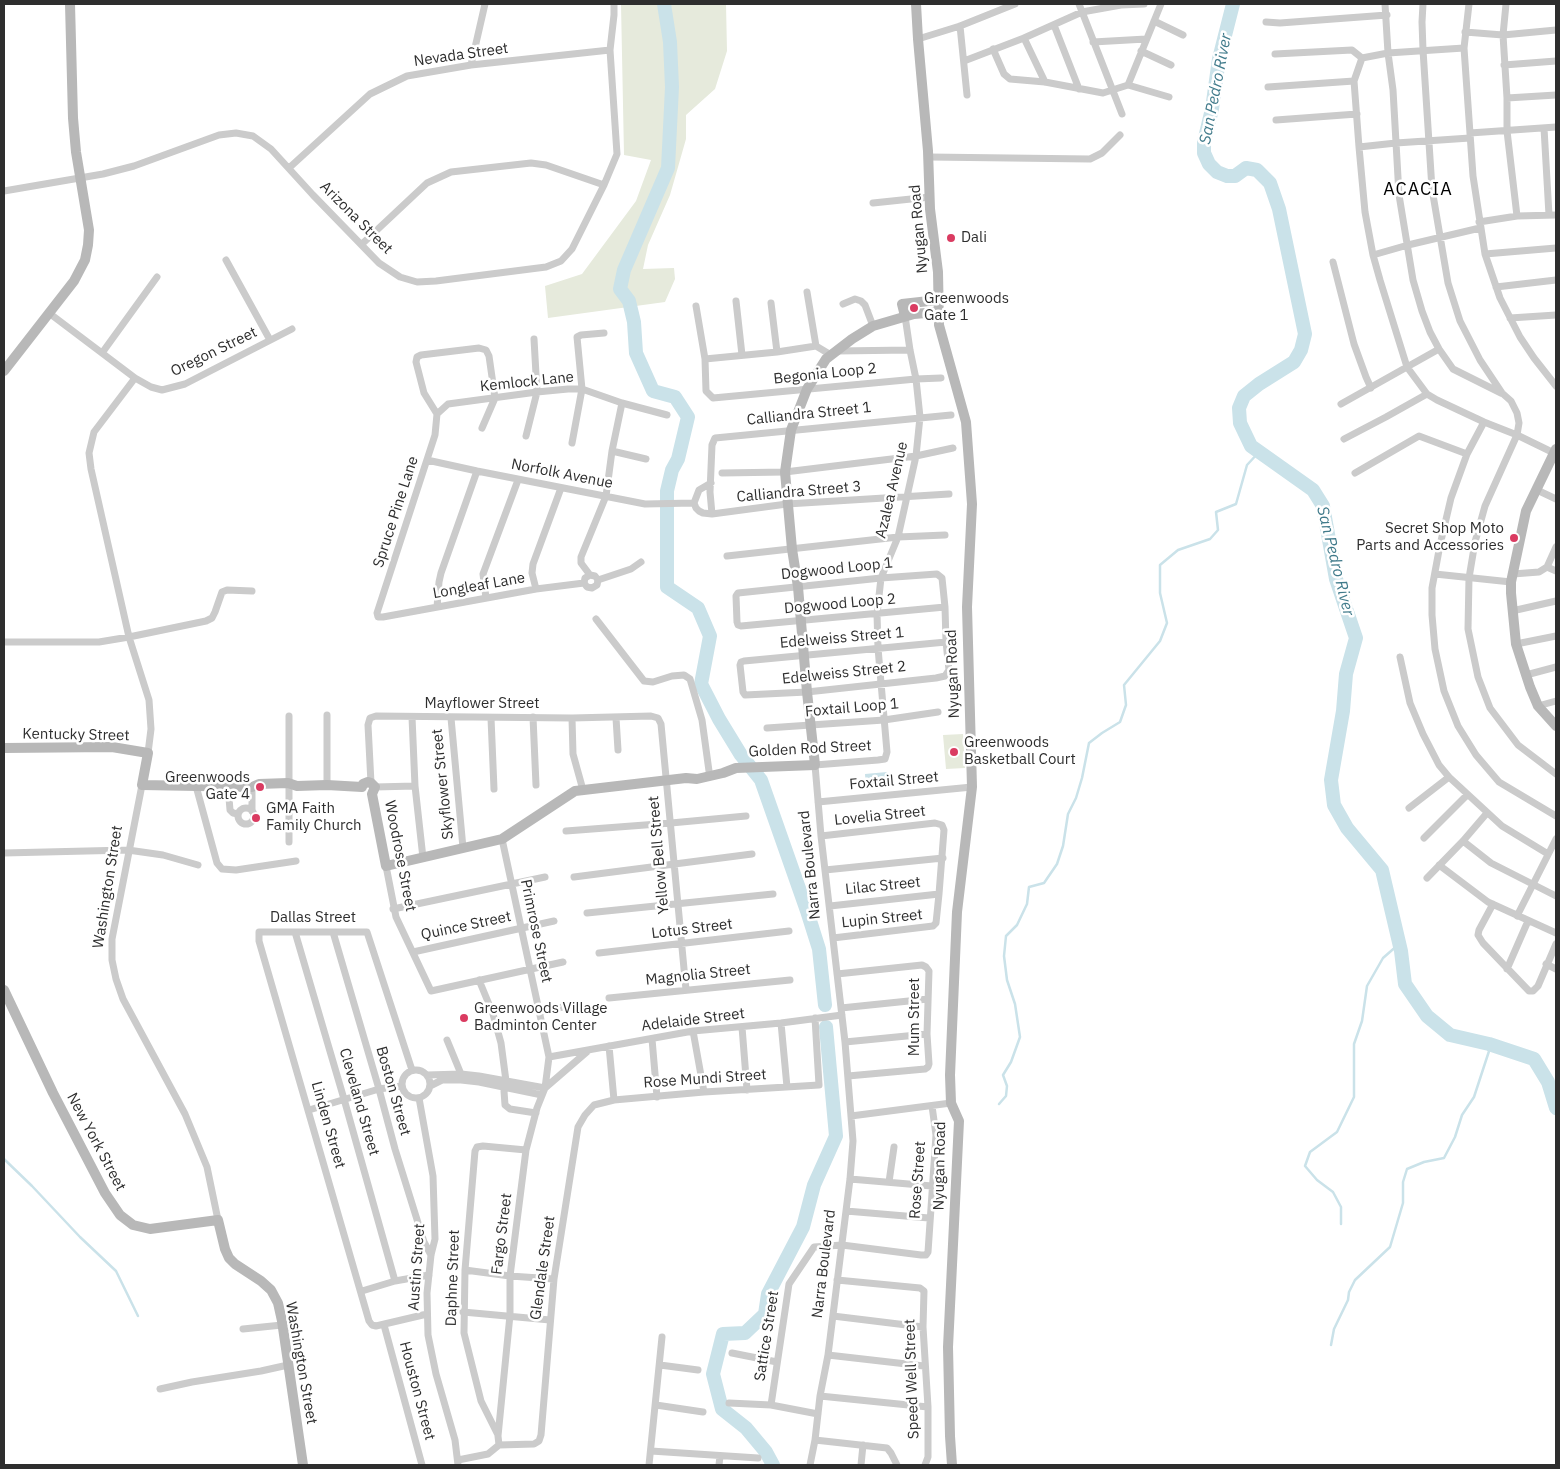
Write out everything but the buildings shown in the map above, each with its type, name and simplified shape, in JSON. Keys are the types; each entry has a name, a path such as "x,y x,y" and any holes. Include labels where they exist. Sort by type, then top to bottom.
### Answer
{"street":[{"path":"4,371 74,281 85,260 88,245 89,230 76,152 70,4"},
{"path":"471,65 484,4"},
{"name":"Arizona Street","path":"4,191 81,178 134,166 219,135 236,133 253,136 272,149 379,263 400,277 417,282 436,281 546,267 561,261 572,249 604,185 617,154 610,50 614,4"},
{"name":"Nyugan Road","path":"916,4 930,197 938,272 939,325 966,422 972,504 966,607 972,787 957,912 950,1075 951,1103 958,1120 948,1347 952,1465"},
{"path":"918,39 960,26 1015,4"},
{"path":"1079,4 1122,114"},
{"path":"964,61 1024,38 1082,12 1121,5 1144,4"},
{"path":"1128,85 1161,4"},
{"path":"1386,4 1399,195 1413,280 1422,311 1430,332 1453,370 1502,393"},
{"path":"1423,4 1423,50 1432,188 1448,283 1460,321 1480,360 1518,413 1519,423 1518,435 1485,506 1475,542 1469,578 1468,629 1478,677 1490,708 1518,745 1556,774"},
{"path":"1469,4 1464,48 1470,135 1485,254 1496,287 1520,337 1556,386"},
{"path":"1506,4 1503,34 1504,65 1508,131 1517,216"},
{"path":"1266,22 1280,23 1387,14"},
{"path":"1154,21 1183,35"},
{"path":"1054,25 1079,89"},
{"path":"960,26 967,95"},
{"path":"1465,32 1503,34 1556,30"},
{"path":"1024,38 1045,82"},
{"path":"1094,42 1146,39"},
{"path":"1275,54 1352,50 1362,58 1388,53 1464,48"},
{"path":"993,49 1004,74 1010,79 1045,82 1103,93 1128,85 1169,97"},
{"name":"Nevada Street","path":"289,168 370,94 407,76 471,65 610,50"},
{"path":"1141,51 1171,65"},
{"path":"1362,58 1354,81 1365,212 1373,256 1407,367 1427,394 1437,400 1484,422 1555,451 1526,511 1512,578 1512,611 1516,644 1526,675 1538,706 1556,726"},
{"path":"1504,65 1556,61"},
{"path":"1268,87 1354,81"},
{"path":"1507,98 1556,95"},
{"path":"1276,120 1357,114"},
{"path":"1359,147 1556,127"},
{"path":"1373,256 1517,216 1553,215 1544,128"},
{"path":"928,157 1090,159 1102,153 1120,136"},
{"path":"362,244 427,183 450,172 531,163 546,165 604,185"},
{"path":"873,203 930,197"},
{"path":"1485,254 1556,248"},
{"path":"226,260 270,340"},
{"path":"1334,262 1354,344 1371,388"},
{"path":"102,354 157,277"},
{"path":"1496,287 1556,280"},
{"path":"807,292 816,346"},
{"path":"844,304 855,299 861,301 865,305 873,326"},
{"path":"905,316 902,304 938,300"},
{"path":"736,301 742,355"},
{"path":"771,303 777,352"},
{"path":"696,306 704,359 816,346 834,353 910,350"},
{"name":"Narra Boulevard","path":"810,1465 828,1355 853,1141 845,1042 821,836 802,621 792,549 785,472 791,430 807,389 826,359 873,326 905,316 938,312"},
{"name":"Oregon Street","path":"49,313 135,378 151,387 162,390 185,384 292,329"},
{"path":"1510,318 1556,315"},
{"name":"Azalea Avenue","path":"885,758 887,752 880,684 877,614 881,578 898,538 916,456 920,417 916,379 905,316"},
{"path":"572,443 582,390 577,337 604,333"},
{"path":"526,436 538,392 534,339"},
{"path":"437,414 424,394 416,357 479,348 486,350 489,356 496,398 482,428"},
{"path":"1342,404 1439,349"},
{"name":"Begonia Loop 2","path":"704,359 706,391 712,398 941,378"},
{"name":"Washington Street","path":"135,378 94,432 89,453 129,637 149,700 151,729 112,939 112,960 123,999 185,1114 206,1167 225,1249 229,1258 271,1290 278,1303 303,1465"},
{"name":"Kemlock Lane","path":"437,414 448,404 538,392 582,390 667,415"},
{"path":"1344,439 1427,394"},
{"path":"598,580 595,576 590,575 581,563 581,557 606,496 612,451 622,403"},
{"name":"Spruce Pine Lane","path":"378,617 377,613 435,435 437,414"},
{"name":"Calliandra Street 1","path":"710,483 712,445 715,438 951,415"},
{"path":"1484,422 1467,454 1451,498 1434,574 1432,615 1435,649 1444,691 1458,726 1476,755 1499,782 1556,816"},
{"path":"1355,473 1419,436 1467,454"},
{"path":"722,473 785,472 916,456 953,448"},
{"path":"612,451 646,459"},
{"name":"Norfolk Avenue","path":"427,460 518,480 645,504 692,504 699,511 712,514"},
{"path":"437,607 441,573 477,471"},
{"path":"486,598 483,574 518,480"},
{"path":"692,504 699,490 710,483"},
{"path":"710,483 712,514"},
{"path":"536,589 532,573 533,564 561,488"},
{"path":"1537,490 1556,499"},
{"name":"Calliandra Street 3","path":"712,514 787,504 949,494"},
{"path":"727,556 898,538 945,535"},
{"path":"1434,574 1469,578 1512,578 1539,572 1547,567 1556,547"},
{"path":"598,580 630,569 641,562"},
{"path":"1547,567 1556,571"},
{"name":"Dogwood Loop 1","path":"738,625 736,594 881,578 937,574 942,578 944,607"},
{"path":"590,575 584,583 587,587 597,586 598,580"},
{"name":"Longleaf Lane","path":"378,617 536,589 584,583"},
{"path":"4,642 99,642 129,637 206,621 212,618 222,592 227,590 252,591"},
{"path":"1512,611 1556,601"},
{"path":"944,607 946,642"},
{"name":"Dogwood Loop 2","path":"738,625 802,621 944,607"},
{"path":"596,619 644,681 653,682 672,676 684,675 690,679 702,720 709,771"},
{"path":"1516,644 1556,636"},
{"name":"Edelweiss Street 1","path":"745,695 743,692 741,662 805,654 946,642"},
{"name":"Edelweiss Street 2","path":"745,695 807,692 945,676 949,670 946,642"},
{"path":"1400,657 1410,703 1439,765 1467,795 1502,826 1548,854"},
{"path":"1526,675 1556,667"},
{"path":"1538,706 1556,701"},
{"name":"Foxtail Loop 1","path":"767,728 884,720 938,712"},
{"path":"327,715 327,785"},
{"path":"289,716 291,786 289,842"},
{"name":"Mayflower Street","path":"370,788 368,725 370,718 376,716 450,718 616,718 651,716 658,718"},
{"path":"412,717 415,786 423,858"},
{"path":"533,717 536,785"},
{"name":"Skyflower Street","path":"450,718 463,848"},
{"path":"492,718 494,789"},
{"path":"572,718 573,754 583,790"},
{"path":"616,718 618,750"},
{"name":"Yellow Bell Street","path":"658,718 661,724 686,990"},
{"name":"Kentucky Street","path":"4,748 112,747 148,753"},
{"name":"Golden Rod Street","path":"686,778 697,773 721,769 815,765 885,758"},
{"name":"Golden Rod Street","path":"386,866 502,839 575,791 697,778 733,769"},
{"path":"1409,808 1449,777"},
{"path":"142,785 252,787 260,784 370,788 415,786"},
{"path":"196,786 217,863 222,869 236,870 296,861"},
{"path":"228,786 230,810 238,814"},
{"path":"252,787 253,820 246,824 239,820 239,811 245,808 252,811"},
{"name":"Foxtail Street","path":"818,802 972,787"},
{"name":"Woodrose Street","path":"370,788 393,909 430,990 563,962"},
{"path":"1424,838 1467,795"},
{"path":"1427,878 1487,813"},
{"path":"566,831 746,816"},
{"name":"Lovelia Street","path":"821,836 935,823 942,825 944,830 942,858"},
{"name":"Primrose Street","path":"502,839 549,1057 544,1091"},
{"path":"1517,916 1556,839"},
{"path":"1463,841 1491,863 1556,896"},
{"path":"4,853 128,850 163,855 198,865"},
{"path":"574,876 752,854"},
{"path":"825,870 942,858 939,894"},
{"path":"1439,865 1493,904 1556,933"},
{"path":"393,909 546,877"},
{"path":"588,912 773,894"},
{"name":"Lilac Street","path":"830,906 939,894"},
{"name":"Lupin Street","path":"833,938 933,926 936,923 939,894"},
{"path":"1493,904 1478,935 1483,943 1529,991 1533,991 1538,986 1556,944"},
{"path":"1507,969 1528,920"},
{"name":"Quince Street","path":"413,952 554,921"},
{"name":"Lotus Street","path":"599,953 789,931"},
{"name":"Dallas Street","path":"260,932 367,932 412,1070"},
{"name":"Linden Street","path":"260,932 260,941 362,1291 369,1321 372,1325 384,1325"},
{"name":"Cleveland Street","path":"295,932 395,1281"},
{"name":"Boston Street","path":"333,932 395,1149 424,1242 431,1256"},
{"path":"1546,964 1556,969"},
{"name":"Mum Street","path":"837,974 922,965 929,971 928,1068 848,1076"},
{"path":"479,980 493,1014 501,1043 506,1084 505,1105 510,1109 536,1113"},
{"name":"Magnolia Street","path":"609,998 790,980"},
{"name":"New York Street","path":"4,990 53,1093 105,1193 120,1215 133,1225 150,1229 218,1220"},
{"name":"Adelaide Street","path":"549,1057 693,1031 782,1023 928,999"},
{"path":"540,1012 572,1005"},
{"name":"Rose Mundi Street","path":"594,1105 614,1100 704,1092 819,1085 815,1018"},
{"path":"782,1023 788,1087"},
{"path":"742,1027 747,1090"},
{"path":"693,1031 704,1092"},
{"path":"845,1042 927,1034"},
{"path":"652,1039 657,1097"},
{"path":"447,1040 461,1074"},
{"path":"609,1046 614,1100"},
{"path":"430,1086 442,1080 461,1080 506,1084 544,1091 589,1050"},
{"path":"427,1074 430,1086 426,1094 419,1098 410,1097 403,1090 401,1086 402,1078 412,1070 420,1070 427,1074 480,1076 506,1084"},
{"path":"309,1110 379,1089 401,1086"},
{"name":"Fargo Street","path":"499,1445 498,1436 510,1315 510,1276 526,1150 544,1091"},
{"name":"Austin Street","path":"419,1098 433,1176 435,1239 428,1275 428,1335 431,1355 452,1431 458,1462"},
{"path":"852,1116 951,1103"},
{"name":"Glendale Street","path":"499,1445 534,1444 540,1441 542,1435 554,1279 578,1127 594,1105"},
{"name":"Rose Street","path":"842,1245 926,1255 928,1252 936,1135 932,1106"},
{"name":"Daphne Street","path":"498,1436 481,1401 464,1333 464,1270 475,1151 477,1147 483,1146 526,1150"},
{"path":"889,1182 894,1148"},
{"path":"850,1179 932,1186"},
{"path":"846,1211 929,1218"},
{"name":"Sattice Street","path":"771,1405 789,1284 814,1247 842,1245"},
{"path":"464,1270 554,1279"},
{"path":"362,1291 395,1281 428,1275"},
{"name":"Speed Well Street","path":"837,1280 920,1288 924,1291 924,1366 928,1407 928,1457 925,1465"},
{"path":"463,1312 550,1320"},
{"path":"384,1325 427,1314"},
{"path":"833,1316 923,1326"},
{"path":"243,1329 282,1325"},
{"name":"Houston Street","path":"384,1325 422,1465"},
{"path":"649,1465 662,1337"},
{"path":"732,1353 778,1362"},
{"path":"828,1355 924,1366"},
{"path":"160,1389 288,1365"},
{"path":"660,1365 698,1370"},
{"path":"820,1396 928,1407"},
{"path":"729,1404 771,1405 818,1414"},
{"path":"656,1405 703,1412"},
{"path":"815,1440 887,1448 897,1465"},
{"path":"458,1462 488,1454 499,1445"},
{"path":"861,1465 862,1445"},
{"path":"651,1451 758,1458"},
{"path":"719,1465 720,1456"}],"shaded area":[{"path":"621,4 726,4 727,51 715,89 686,115 686,139 670,195 648,245 643,269 674,268 675,279 665,302 548,318 545,286 582,274 636,201 651,160 624,155"},
{"name":"Greenwoods Basketball Court","path":"963,734 965,768 946,769 943,735"}],"water":[{"path":"887,772 888,784 866,787 865,774"}],"waterway":[{"path":"664,4 670,42 672,87 668,168 624,270 620,289 629,301 634,322 636,353 653,391 675,397 688,417 678,459 672,470 667,491 667,587 698,608 710,636 701,684 741,755 761,780 819,949 825,1005"},
{"name":"San Pedro River","path":"1233,4 1219,59 1212,109 1204,142 1204,153 1209,164 1217,172 1227,176 1235,176 1246,168 1257,170 1270,183 1279,209 1305,334 1301,350 1294,362 1244,396 1239,408 1240,423 1251,446 1313,490 1323,506 1336,579 1356,638 1346,674 1343,711 1331,780 1334,805 1347,828 1382,870 1401,951 1405,984 1427,1016 1450,1035 1489,1044 1534,1059 1548,1082 1556,1108"},
{"path":"999,1104 1006,1096 1007,1086 1003,1075 1011,1062 1020,1037 1015,1004 1007,980 1004,956 1006,936 1017,925 1027,904 1029,887 1044,883 1057,864 1063,846 1068,814 1076,798 1082,778 1089,743 1120,722 1126,705 1124,685 1160,641 1167,623 1160,593 1160,565 1178,550 1210,539 1218,530 1216,512 1236,504 1247,465 1259,452"},
{"path":"1341,1224 1341,1207 1333,1192 1317,1180 1305,1166 1310,1152 1337,1132 1354,1097 1354,1044 1362,1021 1367,986 1383,958 1399,944"},
{"path":"773,1465 766,1452 746,1428 722,1409 713,1374 723,1334 745,1333 765,1314 768,1294 803,1227 814,1185 836,1136 826,1027"},
{"path":"1331,1345 1334,1329 1355,1280 1390,1247 1403,1203 1403,1182 1407,1169 1424,1162 1444,1158 1455,1137 1462,1115 1474,1097 1491,1045"},
{"path":"4,1159 116,1271 138,1316"}],"place":[{"name":"Dali","path":"951,238"},
{"name":"Greenwoods Gate 1","path":"914,308"},
{"name":"Secret Shop Moto Parts and Accessories","path":"1514,538"},
{"name":"Greenwoods Basketball Court","path":"954,752"},
{"name":"Greenwoods Gate 4","path":"260,787"},
{"name":"GMA Faith Family Church","path":"256,818"},
{"name":"Greenwoods Village Badminton Center","path":"464,1018"}],"district":[{"name":"ACACIA","path":"1418,190"}]}
